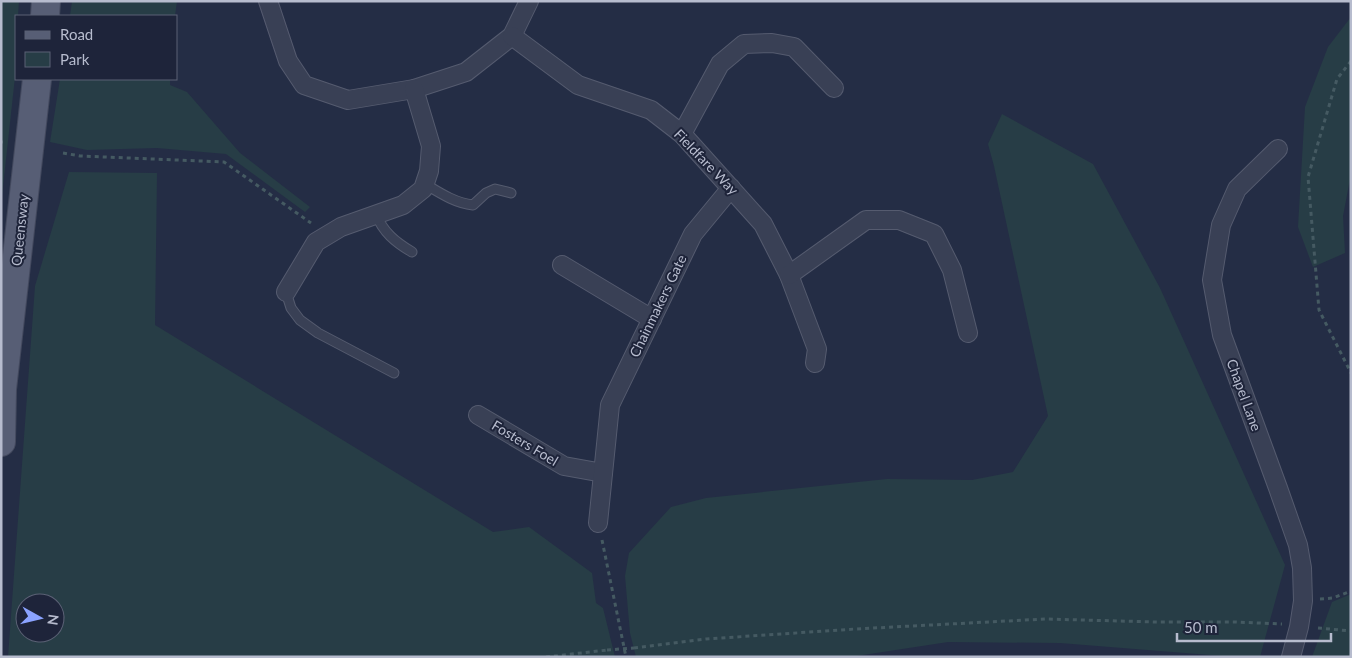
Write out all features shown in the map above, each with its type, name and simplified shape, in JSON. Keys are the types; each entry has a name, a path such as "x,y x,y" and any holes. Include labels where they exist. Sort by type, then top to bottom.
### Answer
{"main road":[{"path":"45,15 46,1"},
{"name":"Queensway","path":"1,442 2,389 37,80"}],"street":[{"path":"268,1 288,60 304,85 348,100 414,89 466,72 512,36 529,1"},
{"name":"Fieldfare Way","path":"512,36 578,84 651,110 682,134 763,224 789,276 817,349 815,363"},
{"path":"682,134 720,64 744,44 772,43 794,47 834,88"},
{"path":"286,292 316,242 341,227 403,205 423,189 429,171 431,146 414,89"},
{"name":"Chapel Lane","path":"1278,149 1237,189 1221,225 1212,280 1222,335 1298,545 1302,568 1303,602 1291,657"},
{"name":"Chainmakers Gate","path":"598,523 610,405 693,234 731,188"},
{"path":"789,276 866,220 899,220 934,234 952,270 968,333"},
{"path":"562,264 652,319"},
{"name":"Fosters Foel","path":"478,415 564,466 603,473"}],"lane":[{"path":"425,184 450,199 473,206 486,193 495,189 511,193"},
{"path":"376,214 381,227 391,238 412,252"},
{"path":"286,292 291,308 300,320 318,334 394,373"}],"path":[{"path":"1351,61 1337,79 1308,177 1319,310 1351,373"},
{"path":"63,154 224,162 328,235"},
{"path":"598,523 626,657"},
{"path":"1315,600 1333,598 1351,591"},
{"path":"546,657 706,639 1045,619 1236,622 1351,631"}],"green space":[{"path":"1,1 19,1 18,15 15,15 15,77 1,205"},
{"path":"72,1 177,1 175,15 70,15"},
{"path":"1351,17 1351,174 1343,216 1345,253 1313,267 1298,227 1305,107 1328,47"},
{"path":"60,80 170,80 170,85 187,92 240,153 310,207 305,212 226,154 157,148 87,150 50,142"},
{"path":"1002,114 1093,164 1160,288 1285,565 1260,657 1235,657 1060,643 948,642 850,657 636,657 630,633 625,576 629,553 671,507 706,498 887,479 972,480 1013,472 1048,416 988,144"},
{"path":"69,172 157,173 155,325 493,532 529,527 592,573 596,603 603,608 615,657 8,657 35,286"},
{"path":"1351,594 1351,657 1312,657 1332,602"}]}
